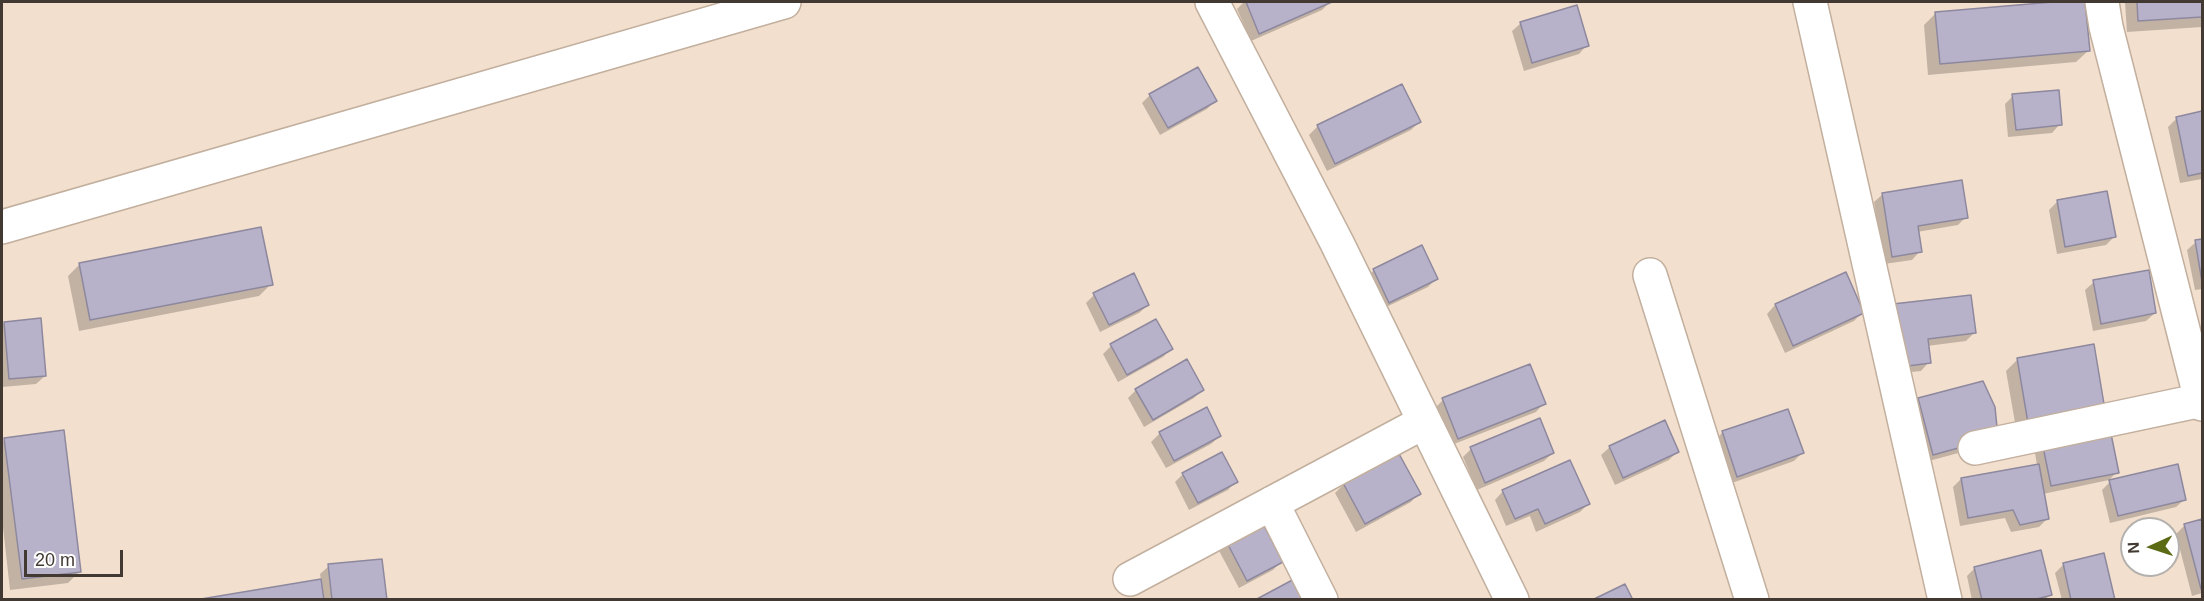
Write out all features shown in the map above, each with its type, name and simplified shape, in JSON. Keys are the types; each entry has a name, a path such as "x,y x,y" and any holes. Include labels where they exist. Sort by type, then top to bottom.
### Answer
{"street":[{"path":"2,227 784,2"},
{"path":"1212,2 1337,243 1512,600"},
{"path":"1810,2 1945,600"},
{"path":"1975,447 2201,388 2106,27 2102,2"},
{"path":"1650,275 1752,600"},
{"path":"1130,579 1424,422"},
{"path":"1272,503 1321,600"}],"building":[{"path":"1246,2 1332,2 1259,34"},
{"path":"2053,2 2085,2 2090,51 1940,64 1935,12"},
{"path":"2137,2 2202,2 2202,17 2138,21"},
{"path":"1577,5 1589,46 1532,63 1520,22"},
{"path":"1198,67 1217,101 1168,128 1149,94"},
{"path":"1402,84 1421,122 1335,164 1317,125"},
{"path":"2059,90 2062,125 2016,130 2012,94"},
{"path":"2202,111 2202,173 2188,176 2176,117"},
{"path":"1962,180 1968,218 1918,226 1922,252 1892,257 1882,193"},
{"path":"2107,191 2116,237 2065,247 2057,200"},
{"path":"261,227 273,285 90,320 79,263"},
{"path":"2202,239 2202,282 2195,240"},
{"path":"1422,245 1438,279 1389,303 1373,269"},
{"path":"2149,270 2156,313 2101,324 2093,280"},
{"path":"1846,272 1864,313 1793,346 1775,304"},
{"path":"1134,273 1149,305 1109,325 1093,293"},
{"path":"1971,295 1976,333 1928,339 1931,363 1900,367 1893,304"},
{"path":"41,318 46,376 9,379 4,322"},
{"path":"1156,319 1173,349 1127,375 1110,344"},
{"path":"2094,344 2105,410 2028,423 2017,358"},
{"path":"1187,359 1204,390 1153,420 1135,389"},
{"path":"1530,364 1546,404 1458,439 1442,398"},
{"path":"1983,381 1995,407 1998,437 1933,455 1918,398"},
{"path":"1207,407 1221,436 1174,461 1159,432"},
{"path":"1788,409 1804,453 1737,477 1722,431"},
{"path":"1540,418 1554,453 1485,483 1470,447"},
{"path":"1665,420 1679,452 1623,478 1609,446"},
{"path":"2109,424 2119,473 2051,486 2041,437"},
{"path":"64,430 81,572 22,579 4,438"},
{"path":"1222,452 1238,482 1198,503 1182,473"},
{"path":"1398,452 1421,494 1365,524 1343,483"},
{"path":"1570,460 1590,504 1545,524 1538,509 1515,519 1502,490"},
{"path":"2039,464 2049,519 2020,525 2013,510 1968,518 1961,478"},
{"path":"2178,464 2186,500 2118,516 2109,480"},
{"path":"1260,518 1283,562 1247,581 1224,537"},
{"path":"2202,519 2202,588 2201,589 2184,524"},
{"path":"2041,550 2052,595 2033,600 1982,600 1974,567"},
{"path":"2104,553 2115,600 2071,600 2063,563"},
{"path":"382,559 387,600 332,600 328,564"},
{"path":"1298,577 1309,600 1255,600"},
{"path":"321,579 324,600 195,600"},
{"path":"1625,584 1633,600 1592,600"}]}
